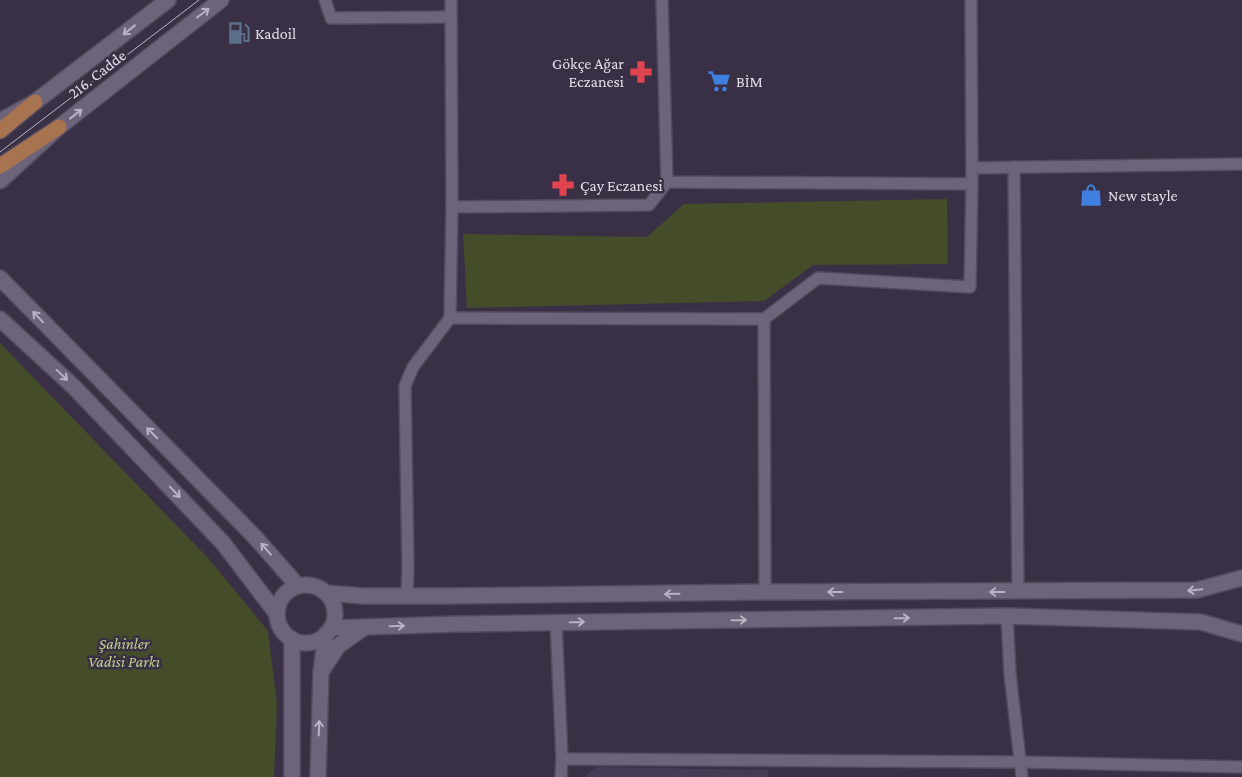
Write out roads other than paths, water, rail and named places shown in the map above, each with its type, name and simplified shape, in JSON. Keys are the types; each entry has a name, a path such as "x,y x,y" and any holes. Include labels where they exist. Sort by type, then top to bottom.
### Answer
{"main road":[{"path":"0,131 35,102"},
{"path":"0,166 58,127"}],"street":[{"name":"216. Cadde","path":"0,121 35,102 166,0"},
{"name":"216. Cadde","path":"0,181 58,127 221,0"},
{"path":"325,0 331,18 451,17"},
{"path":"407,596 405,386 413,367 450,318 452,207 451,0"},
{"path":"452,207 649,205 667,182 662,0"},
{"path":"450,318 764,319 818,278 970,287 972,184 971,0"},
{"path":"972,168 1242,164"},
{"path":"1014,167 1018,592"},
{"path":"667,182 972,184"},
{"path":"0,278 254,536 298,586"},
{"path":"0,319 74,387 223,543 277,614 281,629 292,639 313,642 328,631 365,627 556,622 1007,616 1201,622 1242,634"},
{"path":"764,319 765,592"},
{"path":"277,614 281,600 291,589 298,586 313,586 326,593 364,596 765,592 1018,592 1197,590 1242,578"},
{"path":"318,777 321,672 328,631 334,613 333,606 326,593"},
{"path":"1007,616 1010,674 1022,777"},
{"path":"556,622 562,759 561,777"},
{"path":"321,672 338,646 365,627"},
{"path":"292,639 292,777"},
{"path":"562,759 1020,762 1242,767"}],"tram line":[{"path":"0,152 199,0"}],"place":[{"name":"Kadoil","path":"239,33"},
{"name":"Gökçe Ağar Eczanesi","path":"641,72"},
{"name":"BİM","path":"719,81"},
{"name":"Çay Eczanesi","path":"563,185"},
{"name":"New stayle","path":"1091,195"}],"park label":[{"name":"Şahinler Vadisi Parkı","path":"124,652"}]}
